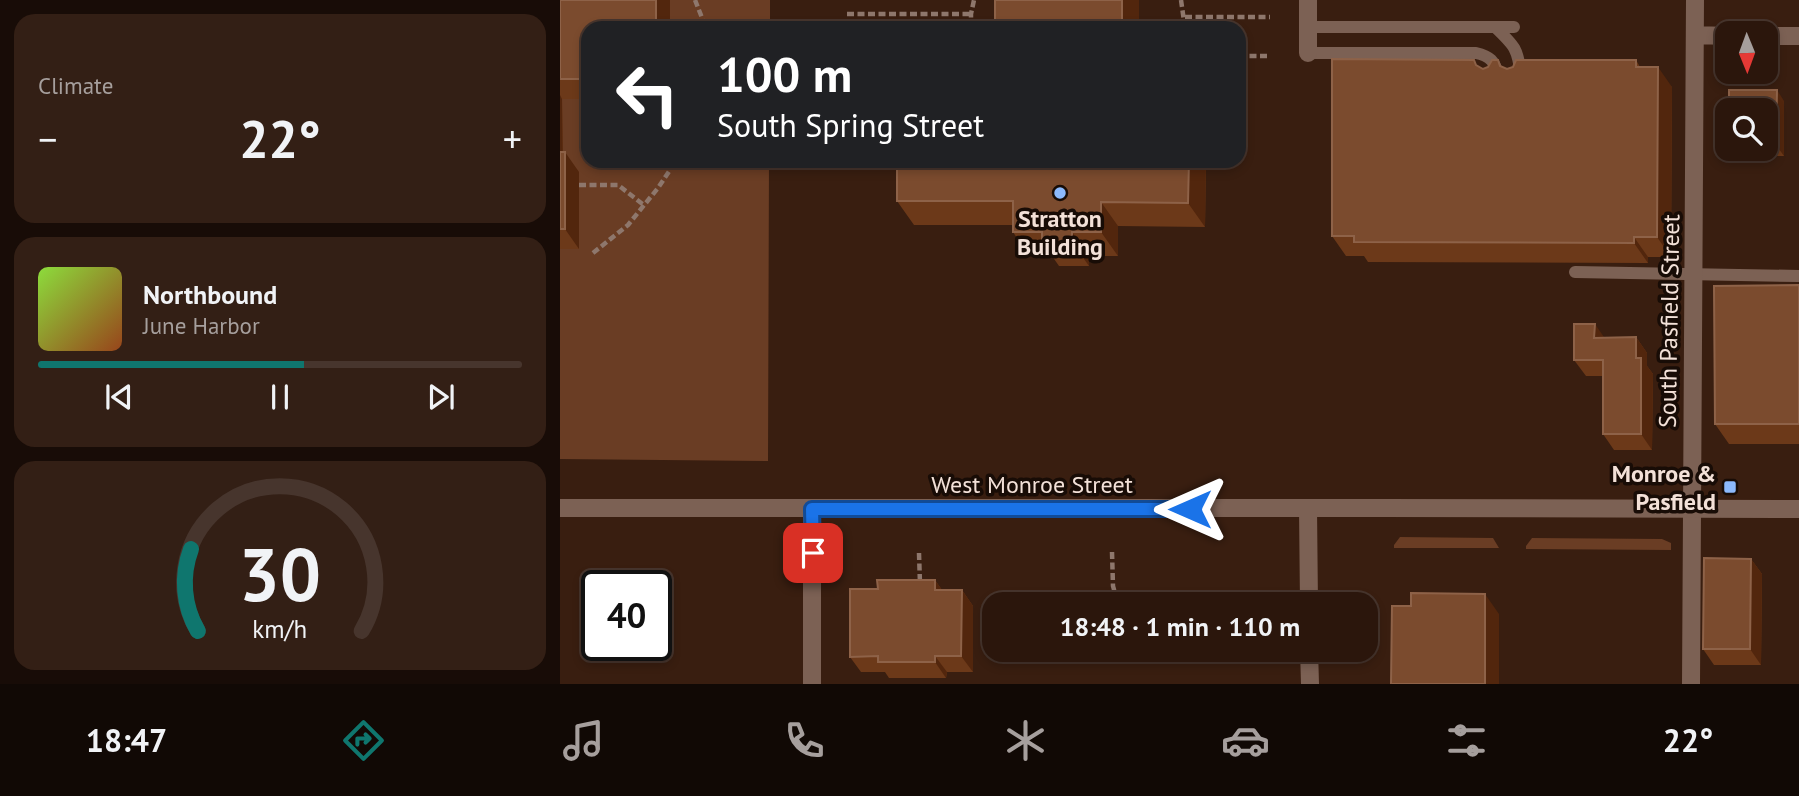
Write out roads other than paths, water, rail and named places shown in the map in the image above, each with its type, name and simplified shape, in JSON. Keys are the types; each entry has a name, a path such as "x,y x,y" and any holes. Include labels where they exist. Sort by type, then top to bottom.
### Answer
{"street":[{"path":"1308,0 1308,53"},
{"name":"South Pasfield Street","path":"1691,684 1695,0"},
{"path":"1695,35 1715,36"},
{"path":"1778,36 1799,36"},
{"name":"West Monroe Street","path":"560,508 1799,509"},
{"path":"1308,508 1308,592"},
{"path":"811,684 812,509"},
{"path":"1309,662 1310,684"}],"lane":[{"path":"1308,27 1514,27"},
{"path":"1496,27 1513,44 1518,55 1521,80"},
{"path":"1308,53 1476,53 1488,56 1494,62 1497,80"},
{"path":"1575,272 1799,276"}],"place":[{"name":"Stratton Building","path":"1060,193"},
{"name":"Monroe & Pasfield","path":"1730,487"}]}
